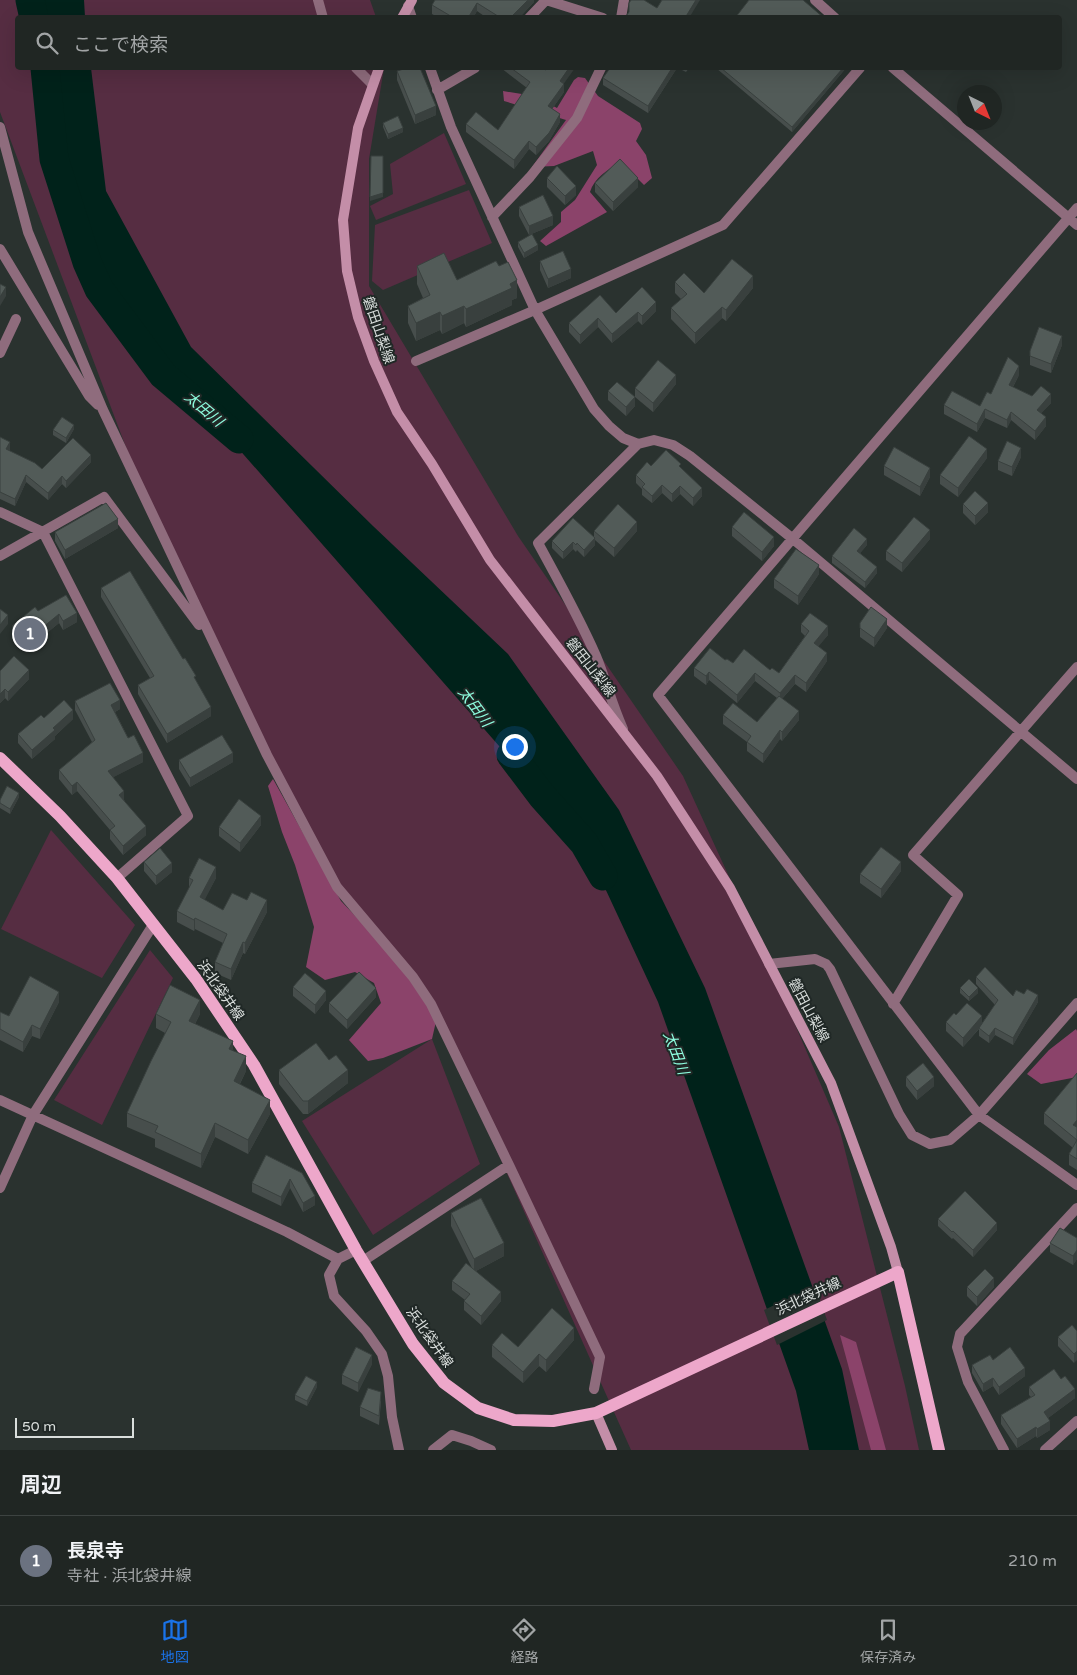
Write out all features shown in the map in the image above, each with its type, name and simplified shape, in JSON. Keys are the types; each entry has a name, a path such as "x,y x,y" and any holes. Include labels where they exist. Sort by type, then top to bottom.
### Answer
{"main road":[{"path":"404,15 410,3"},
{"name":"磐田山梨線","path":"378,70 358,128 342,220 347,271 358,317 374,361 397,412 432,464 490,560 658,776 730,888 831,1083 891,1246 898,1272"},
{"name":"浜北袋井線","path":"0,758 60,816 117,878 196,979 254,1064 359,1255 413,1344 444,1383 478,1408 514,1420 553,1421 596,1413 898,1272"},
{"path":"898,1272 939,1450"},
{"path":"596,1413 612,1450"}],"street":[{"path":"318,0 322,15"},
{"path":"532,15 546,0 594,15"},
{"path":"622,15 624,0"},
{"path":"815,0 832,15"},
{"path":"358,70 372,84"},
{"path":"431,70 451,127 535,310 594,409 623,438 638,444"},
{"path":"437,90 472,70"},
{"path":"492,217 530,177 577,118 600,70"},
{"path":"416,361 535,310 723,225 858,70"},
{"path":"895,70 1073,221"},
{"path":"0,127 28,232 103,410 213,644 267,755 336,887 412,977 431,1004 600,1357 594,1389"},
{"path":"1077,208 1073,221 658,695 744,805 979,1115 1077,1185"},
{"path":"0,249 89,396 103,410"},
{"path":"0,353 16,318"},
{"path":"625,733 612,704 597,658 538,542 638,444 654,440 673,445 690,456 793,539 1077,779"},
{"path":"0,556 104,497 213,644"},
{"path":"0,512 43,532 188,816 117,878"},
{"path":"893,1004 958,895 913,855 1077,667"},
{"path":"0,1188 33,1115 153,925"},
{"path":"769,964 815,959 826,964 899,1114 912,1135 930,1144 950,1140 979,1115 1077,1003"},
{"path":"0,1100 287,1232 338,1259 359,1255 509,1165"},
{"path":"1004,1450 968,1382 957,1347 960,1334 1077,1208"},
{"path":"338,1259 330,1275 334,1296 366,1331 382,1354 388,1376 398,1450"},
{"path":"1045,1450 1077,1422"},
{"path":"433,1450 452,1435 471,1440 491,1450"}],"shaded area":[{"path":"0,0 370,0 375,15 15,15 15,70 384,70 369,159 369,286 518,536 683,776 769,964 839,1127 905,1386 919,1450 631,1450 431,1004 331,877 142,490 0,112"},
{"path":"578,77 585,78 598,96 640,123 642,129 636,141 646,155 652,178 644,185 621,162 611,168 598,178 590,192 607,212 546,246 540,241 561,222 561,212 575,200 597,165 593,151 554,166 532,167 566,120 504,101 503,91 534,96 557,108 574,80"},
{"path":"444,133 466,184 376,220 370,206 393,194 390,164"},
{"path":"469,190 492,243 383,290 372,281 375,225"},
{"path":"273,779 341,901 405,968 437,1017 432,1039 383,1058 368,1061 349,1040 381,1003 374,983 355,972 325,980 306,967 314,927 268,786"},
{"path":"51,830 135,925 102,978 1,929"},
{"path":"150,950 173,978 102,1125 54,1100"},
{"path":"1076,1029 1077,1077 1041,1084 1027,1074 1049,1050"},
{"path":"432,1039 480,1164 373,1235 302,1121"},
{"path":"840,1335 856,1342 886,1450 871,1450"}],"water":[{"path":"30,0 84,0 85,15 34,15"},
{"path":"45,70 91,70 106,191 191,347 373,526 508,654 619,810 705,988 842,1369 859,1450 809,1450 796,1391 658,1002 584,843 209,415 133,334 87,262 54,159"}],"pier":[{"path":"815,1286 827,1320 777,1345 764,1310"}],"building":[{"path":"435,0 528,0 513,15 496,15 477,3 470,15 449,15 432,5"},
{"path":"631,0 644,0 657,8 662,0 696,0 687,15 627,15 629,12"},
{"path":"749,0 803,0 820,15 737,15"},
{"path":"421,70 436,106 415,115 397,71"},
{"path":"514,70 568,70 560,81 564,84 548,106 560,114 549,133 536,147 529,141 514,160 466,124 476,112 498,130 530,82"},
{"path":"609,70 671,70 648,106 603,78"},
{"path":"723,70 841,70 792,127"},
{"path":"398,116 403,128 388,134 383,123"},
{"path":"371,156 383,156 383,193 370,197"},
{"path":"620,159 638,178 613,202 595,183"},
{"path":"557,166 576,186 565,196 547,178"},
{"path":"543,195 553,216 529,226 519,207"},
{"path":"532,234 538,245 524,253 518,242"},
{"path":"563,251 571,269 548,279 540,261"},
{"path":"444,253 457,280 496,261 499,266 508,262 517,280 510,284 512,288 466,309 464,306 442,316 440,312 416,323 408,306 430,295 417,266"},
{"path":"732,259 753,276 726,310 722,307 695,333 671,308 687,294 675,282 684,273 704,293"},
{"path":"0,284 6,287 0,297"},
{"path":"642,287 656,302 642,316 638,312 612,334 598,318 580,335 569,323 600,295 616,313"},
{"path":"1039,327 1062,336 1051,364 1030,356"},
{"path":"1008,357 1019,366 1009,385 1032,396 1041,386 1051,394 1037,410 1046,417 1035,431 1011,412 1007,420 985,409 977,424 944,405 952,391 980,406 987,392 991,394"},
{"path":"658,360 676,375 653,403 635,388"},
{"path":"617,382 635,397 626,407 608,391"},
{"path":"62,417 74,425 66,438 53,430"},
{"path":"969,436 987,449 958,488 940,475"},
{"path":"0,437 10,442 6,449 35,463 42,469 73,438 91,455 66,481 62,476 48,493 26,475 15,499 0,492"},
{"path":"1007,441 1021,448 1012,467 998,461"},
{"path":"894,447 930,468 920,487 884,466"},
{"path":"666,450 681,464 679,466 702,488 693,498 680,486 672,494 662,485 652,496 642,487 645,484 636,475 647,462 651,466"},
{"path":"975,491 988,503 975,516 963,504"},
{"path":"106,503 118,519 65,550 55,532"},
{"path":"618,504 637,522 614,548 594,531"},
{"path":"744,512 774,537 762,552 732,527"},
{"path":"914,517 930,530 902,563 886,551"},
{"path":"573,518 595,538 584,550 577,543 576,545 573,542 563,552 552,541"},
{"path":"854,528 867,539 857,551 877,567 865,582 832,556"},
{"path":"796,549 819,565 798,596 774,579"},
{"path":"130,571 183,659 185,658 196,676 194,677 211,707 167,734 138,685 154,676 101,588"},
{"path":"66,595 77,613 63,621 59,614 25,642 12,626 35,607 38,611"},
{"path":"871,607 887,619 874,638 860,628 860,623"},
{"path":"0,609 8,615 0,625"},
{"path":"810,613 828,626 814,643 827,653 806,683 795,675 780,693 755,673 737,695 709,672 706,676 694,668 710,648 725,660 727,659 733,663 744,649 770,670 772,668 779,673 809,631 801,624"},
{"path":"14,656 29,670 8,692 5,689 0,694 0,671"},
{"path":"110,683 120,700 111,705 128,738 134,735 143,753 108,771 124,791 119,795 146,826 123,846 110,830 115,826 77,782 72,786 59,770 95,740 75,701"},
{"path":"779,696 799,711 782,732 780,730 763,754 747,742 751,736 723,715 733,703 757,722"},
{"path":"64,700 73,710 53,728 55,730 32,750 18,734 41,715 44,718"},
{"path":"222,735 233,753 190,778 179,760"},
{"path":"7,786 19,793 10,809 0,803"},
{"path":"239,799 261,816 240,843 219,827"},
{"path":"881,847 901,862 881,889 860,874"},
{"path":"160,848 172,863 156,876 144,862"},
{"path":"199,858 216,867 200,897 223,910 232,893 247,900 251,892 267,900 245,943 243,942 231,969 215,962 227,934 177,911 193,880 189,878"},
{"path":"985,967 1013,996 1016,990 1024,994 1027,989 1038,995 1013,1038 995,1028 989,1036 979,1028 998,1000 976,977"},
{"path":"359,972 376,988 347,1020 329,1003"},
{"path":"305,973 326,991 315,1005 293,987"},
{"path":"30,976 59,992 40,1029 32,1025 23,1042 0,1029 0,1012 9,1016"},
{"path":"969,979 978,988 969,997 960,988"},
{"path":"170,985 200,1000 189,1021 233,1041 229,1049 246,1056 234,1081 270,1100 248,1140 215,1123 201,1154 155,1132 158,1126 127,1113 171,1022 156,1014"},
{"path":"967,1003 982,1016 963,1038 946,1022 954,1013 956,1015"},
{"path":"316,1043 329,1060 336,1055 348,1070 308,1101 303,1101 279,1070"},
{"path":"923,1063 934,1077 917,1091 906,1077"},
{"path":"1077,1073 1077,1120 1073,1125 1077,1127 1077,1140 1044,1113"},
{"path":"1077,1140 1077,1159 1069,1154"},
{"path":"266,1155 302,1173 315,1196 303,1203 290,1179 281,1197 252,1183"},
{"path":"965,1191 997,1223 973,1250 938,1219"},
{"path":"481,1198 504,1243 474,1259 451,1213"},
{"path":"1060,1228 1077,1238 1077,1250 1073,1256 1050,1243"},
{"path":"466,1263 501,1292 481,1316 464,1301 470,1294 452,1281"},
{"path":"985,1269 994,1278 977,1297 967,1287"},
{"path":"552,1308 574,1328 546,1360 539,1354 523,1372 492,1345 502,1333 518,1347"},
{"path":"1072,1325 1077,1331 1077,1351 1074,1354 1058,1337"},
{"path":"356,1347 372,1355 358,1383 342,1375"},
{"path":"1010,1347 1025,1368 999,1387 993,1378 983,1384 972,1365 990,1355 993,1360"},
{"path":"1054,1369 1061,1379 1065,1376 1075,1389 1044,1412 1050,1421 1017,1439 1001,1415 1035,1395 1029,1387"},
{"path":"306,1376 317,1382 307,1401 295,1395"},
{"path":"368,1388 381,1392 379,1416 360,1407"}],"waterway":[{"name":"太田川","path":"30,0 33,15"},
{"name":"太田川","path":"45,70 54,159 87,262 99,289 163,375 239,439"},
{"name":"太田川","path":"511,755 542,796 584,843 603,876"}],"place":[{"name":"長泉寺","path":"30,634"}]}
